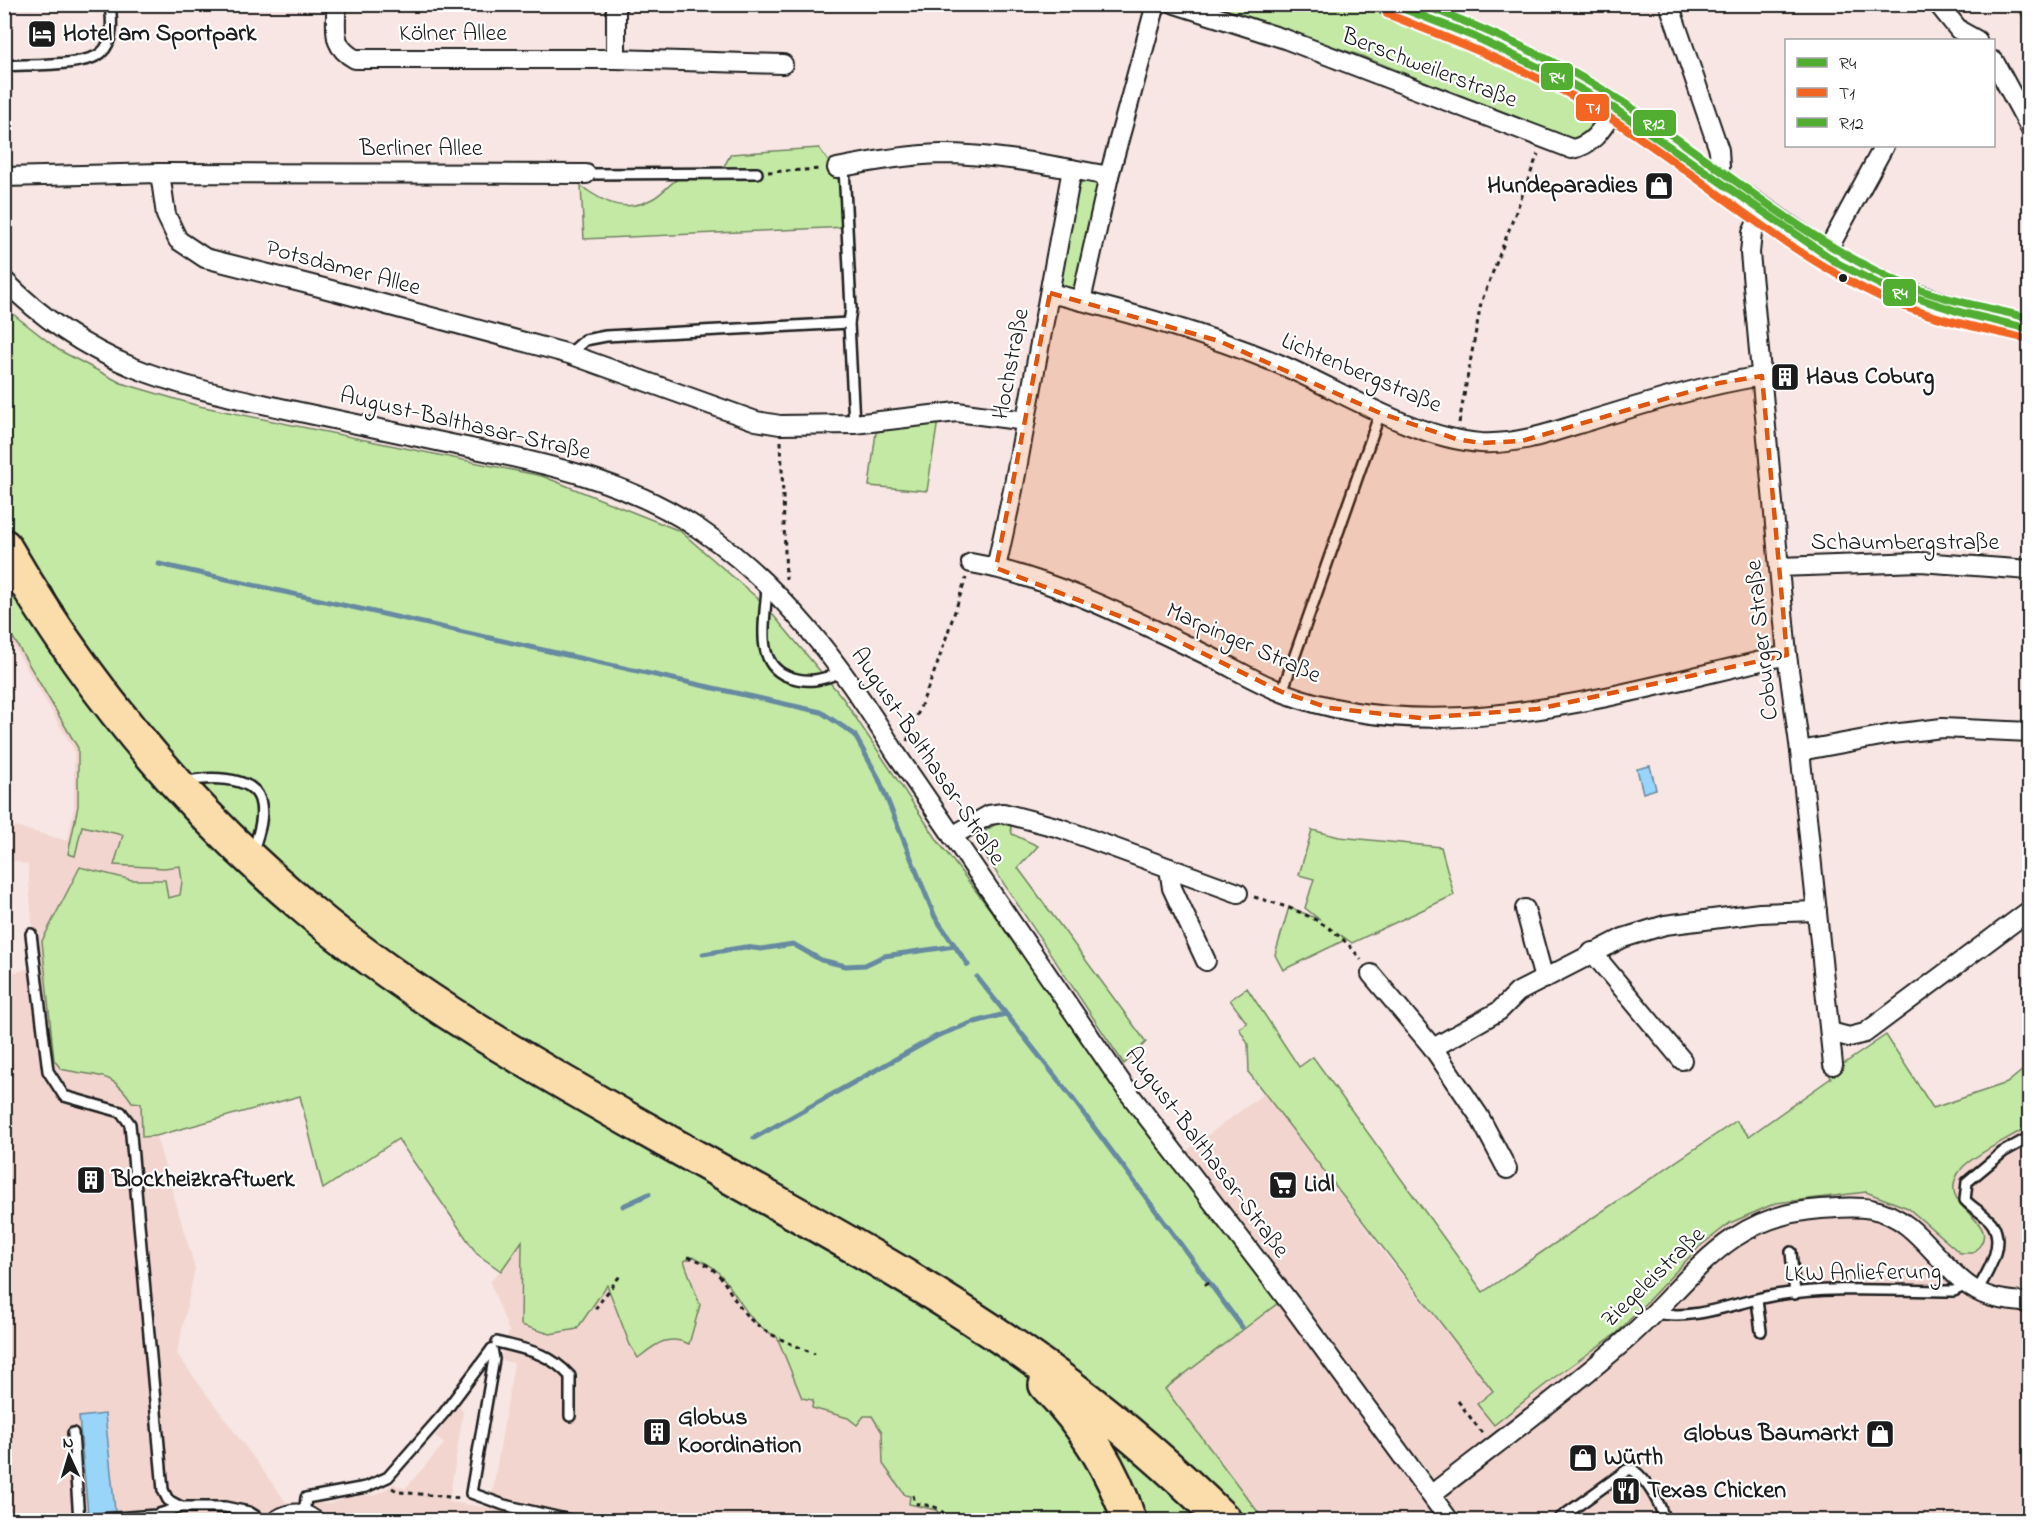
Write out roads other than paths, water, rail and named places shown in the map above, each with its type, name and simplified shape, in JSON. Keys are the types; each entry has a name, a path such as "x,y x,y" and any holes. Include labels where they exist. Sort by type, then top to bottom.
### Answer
{"highway":[{"path":"4,546 80,667 177,784 251,859 309,911 395,975 521,1059 847,1243 973,1320 1066,1383 1179,1476 1224,1521"},
{"path":"973,1320 1017,1355 1050,1389 1085,1433 1116,1484 1129,1521"}],"main road":[{"path":"1391,4 1542,66 1615,109 1825,255 1889,289 1963,313 2030,329"}],"street":[{"name":"Kölner Allee","path":"336,4 337,43 341,51 355,58 616,59 783,64"},
{"path":"616,4 616,59"},
{"path":"1081,301 1110,176 1156,4"},
{"name":"Berschweilerstraße","path":"1175,4 1285,39 1572,149 1585,147 1599,134 1615,109"},
{"path":"1669,4 1719,150 1720,167 1715,180"},
{"path":"1938,4 1953,35 1972,39"},
{"path":"1995,63 2030,128"},
{"path":"1825,255 1883,147"},
{"path":"840,168 896,157 941,154 1015,160 1110,176"},
{"name":"Hochstraße","path":"996,568 1026,421 1072,169"},
{"name":"Berliner Allee","path":"4,177 160,173 586,174"},
{"name":"Potsdamer Allee","path":"160,173 166,215 178,240 205,258 316,285 569,354 739,416 780,425 854,424 957,412 1026,421"},
{"name":"Coburger Straße","path":"1762,211 1752,233 1750,253 1787,655 1800,751 1833,1065"},
{"name":"August-Balthasar-Straße","path":"4,280 57,327 97,352 143,372 212,393 541,462 630,492 699,528 768,585 861,697 895,752 1128,1092 1293,1307 1432,1494 1449,1521"},
{"name":"Lichtenbergstraße","path":"1050,293 1219,341 1280,365 1380,413 1456,439 1481,443 1522,441 1719,383 1762,376"},
{"name":"Schaumbergstraße","path":"1779,567 1920,562 2030,570"},
{"name":"Marpinger Straße","path":"971,563 1020,575 1155,630 1282,692 1329,708 1371,715 1467,718 1538,709 1787,655"},
{"path":"1800,751 1892,734 1942,728 2030,732"},
{"path":"952,836 989,815 1003,813 1060,828 1238,893"},
{"path":"1169,868 1172,888 1206,961"},
{"path":"1525,909 1544,979"},
{"path":"1830,1032 1849,1037 1865,1034 2030,909"},
{"path":"1433,1048 1498,1011 1518,992 1623,938 1665,925 1760,913 1817,911"},
{"path":"1592,952 1682,1060"},
{"path":"1371,974 1433,1048 1479,1116 1507,1168"},
{"name":"Ziegeleistraße","path":"1432,1494 1622,1344 1719,1246 1757,1224 1793,1212 1847,1207 1889,1214 1904,1222 1972,1287 1997,1299 2030,1303"},
{"path":"277,1521 289,1513 309,1517"}],"lane":[{"path":"4,66 72,62 102,52 112,25 110,4"},
{"path":"840,168 851,309 849,324 854,424"},
{"name":"Berliner Allee","path":"586,174 757,173"},
{"path":"569,354 585,340 606,336 849,324"},
{"path":"1282,692 1380,413"},
{"path":"768,585 764,640 768,662 780,673 800,681 817,682 842,672"},
{"path":"177,784 197,779 224,780 244,783 255,791 260,801 261,825 251,859"},
{"path":"31,934 48,1071 64,1096 121,1112 130,1124 163,1490 168,1500 181,1507"},
{"path":"1972,1287 1994,1256 1996,1238 1993,1225 1965,1200 1967,1182 1994,1160 2030,1137"},
{"path":"1791,1252 1795,1294"},
{"name":"LKW Anlieferung","path":"1653,1312 1676,1317 1706,1314 1757,1300 1795,1294 1954,1291 1972,1287"},
{"path":"1757,1300 1761,1331"},
{"path":"497,1342 537,1352 557,1362 570,1376 570,1416"},
{"path":"309,1517 306,1498 366,1487 388,1476 408,1456 492,1349 494,1359 471,1493 504,1505 570,1521"},
{"path":"73,1433 79,1521"},
{"path":"1559,1519 1627,1470 1633,1470 1639,1474 1662,1510 1664,1521"},
{"path":"88,1521 156,1515 181,1507 225,1507 249,1512 262,1521"}],"water":[{"path":"1650,766 1656,789 1643,793 1637,769"},
{"path":"105,1414 115,1511 88,1514 79,1417"}],"waterway":[{"path":"159,564 821,712 854,734 878,777 935,917 968,965"},
{"path":"703,954 745,947 761,949 793,944 821,960 846,966 865,965 884,956 955,946"},
{"path":"977,977 1070,1095 1242,1327"},
{"path":"975,1022 1005,1014"},
{"path":"754,1138 937,1036 971,1023"},
{"path":"623,1206 649,1194"}],"place":[{"name":"Hotel am Sportpark","path":"42,34"},
{"name":"Hundeparadies","path":"1659,186"},
{"name":"Haus Coburg","path":"1785,377"},
{"name":"Blockheizkraftwerk","path":"91,1180"},
{"name":"Lidl","path":"1283,1185"},
{"name":"Globus Koordination","path":"657,1432"},
{"name":"Globus Baumarkt","path":"1880,1434"},
{"name":"Würth","path":"1583,1458"},
{"name":"Texas Chicken","path":"1626,1491"}]}
